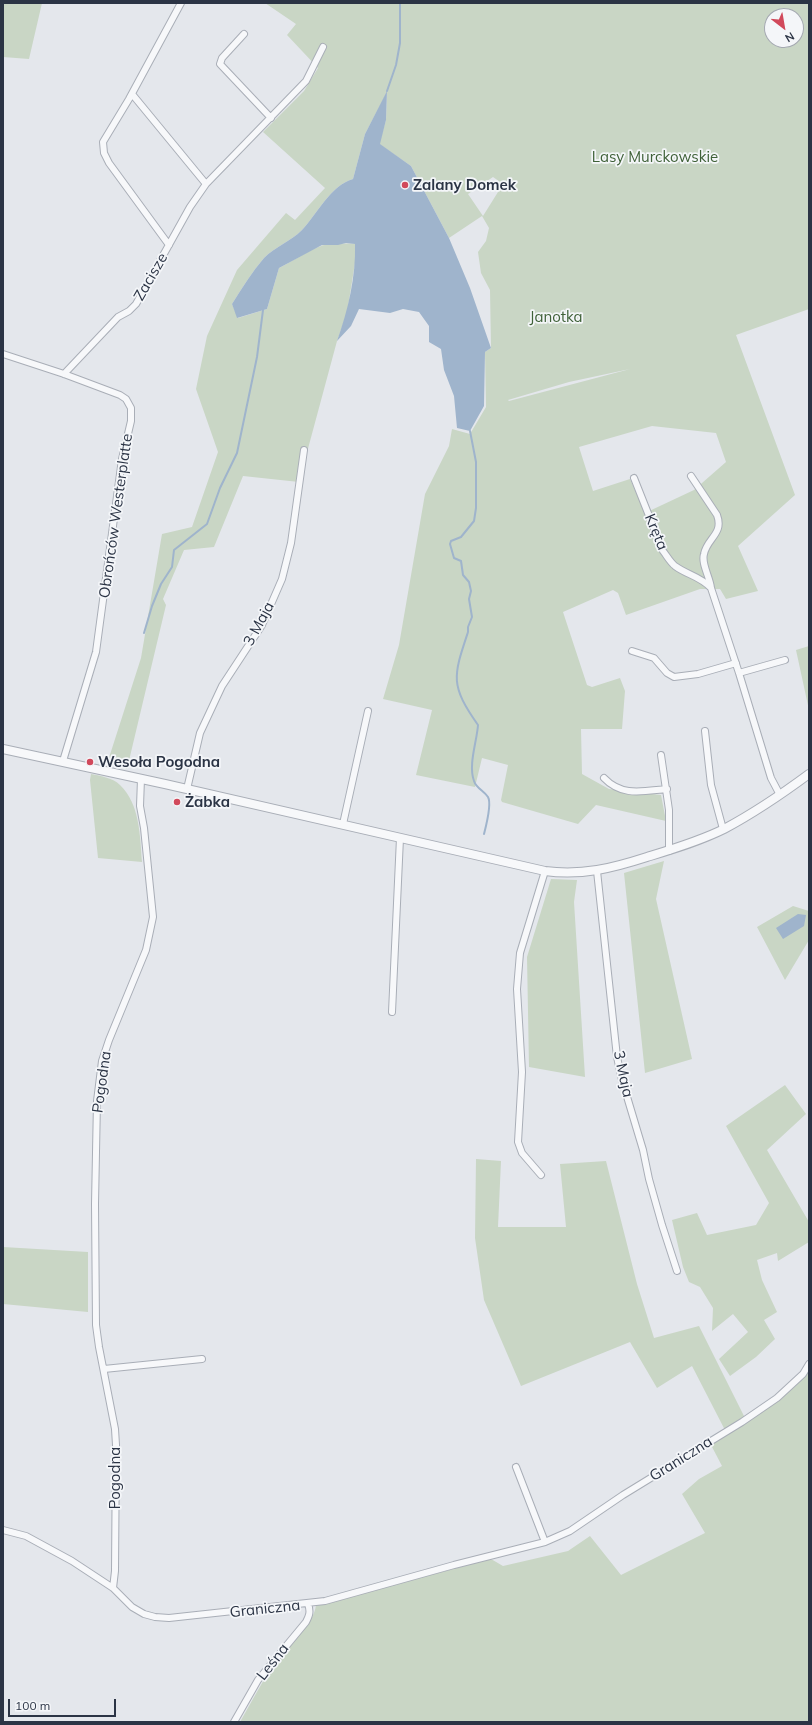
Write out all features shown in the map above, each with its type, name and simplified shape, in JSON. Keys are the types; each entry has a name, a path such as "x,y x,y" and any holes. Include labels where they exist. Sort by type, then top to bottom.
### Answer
{"street":[{"path":"169,245 109,163 104,153 103,142 132,94 181,3"},
{"path":"244,34 222,58 220,64 271,118"},
{"name":"Zacisze","path":"64,374 118,317 129,311 136,304 190,207 206,184 306,81 323,47"},
{"path":"132,94 206,184"},
{"name":"Obrońców Westerplatte","path":"3,354 64,374 120,395 126,399 131,408 131,421 122,459 96,652 63,761"},
{"name":"3 Maja","path":"187,789 200,733 222,686 262,625 282,579 291,543 304,450"},
{"path":"691,476 719,520 718,531 704,554 703,559 770,778 780,795"},
{"name":"Kręta","path":"634,478 663,551 669,560 676,566 703,580 711,588"},
{"path":"632,652 654,658 667,673 674,677 698,674 736,664"},
{"path":"739,673 785,660"},
{"path":"343,824 368,711"},
{"path":"705,731 711,785 723,829"},
{"path":"3,749 63,761 343,824 545,871 571,873 597,871 617,867 669,850 723,829 780,795 809,774"},
{"path":"661,754 669,810 669,850"},
{"path":"604,778 611,785 620,790 633,792 667,789"},
{"name":"Pogodna","path":"113,1588 115,1571 116,1445 115,1429 96,1325 95,1298 97,1100 102,1061 109,1040 146,950 153,917 144,828 140,806 141,779"},
{"path":"392,1012 400,838"},
{"path":"542,1174 522,1153 518,1142 522,1072 517,989 520,953 545,871"},
{"name":"3 Maja","path":"597,871 617,1057 622,1080 643,1150 649,1179 677,1271"},
{"path":"104,1369 202,1359"},
{"name":"Graniczna","path":"3,1530 26,1536 72,1561 113,1588 132,1607 144,1614 155,1617 169,1618 325,1602 454,1565 545,1542 570,1531 623,1495 742,1422 777,1398 803,1374 809,1364"},
{"path":"516,1468 545,1542"},
{"name":"Leśna","path":"234,1722 258,1680 306,1622 310,1615 308,1604"}],"green space":[{"path":"3,3 42,3 29,59 3,57"},
{"path":"265,3 809,3 809,309 736,335 795,495 738,546 758,591 726,599 720,589 700,589 626,615 618,593 613,590 563,612 587,685 592,687 620,678 625,691 622,729 581,729 582,774 609,789 661,795 666,821 596,805 578,824 502,802 501,800 508,765 482,758 475,787 416,775 432,710 383,699 399,645 425,494 449,446 452,429 470,434 486,407 485,352 491,348 490,290 481,273 478,252 486,241 489,228 482,216 449,238 411,166 379,144 386,120 387,92 365,134 353,179 345,183 331,194 298,234 264,258 251,274 232,304 238,318 267,309 279,268 321,246 355,244 355,263 347,313 337,341 299,482 243,476 214,547 184,550 163,599 166,605 127,769 107,764 141,658 162,534 192,527 218,452 196,389 207,336 237,270 286,213 295,220 325,188 263,132 304,91 318,68 287,35 296,24","holes":["493,177 503,184 483,216 468,194","630,369 509,401 508,400 569,382","652,426 716,433 726,462 694,490 645,513 630,479 593,491 579,447"]},
{"path":"809,646 809,710 796,650"},
{"path":"91,774 114,781 120,785 132,801 138,821 142,862 98,858 90,780"},
{"path":"664,861 656,899 692,1059 645,1073 624,873"},
{"path":"551,879 577,880 574,902 585,1077 529,1067 527,957"},
{"path":"793,906 809,911 809,940 785,980 757,927"},
{"path":"785,1085 806,1114 767,1150 809,1222 809,1242 778,1261 777,1253 757,1260 762,1280 777,1312 764,1320 775,1339 756,1357 730,1376 719,1359 748,1332 733,1314 712,1331 713,1308 700,1287 689,1282 683,1267 672,1220 697,1213 707,1235 756,1225 769,1203 726,1126"},
{"path":"476,1159 501,1161 498,1227 566,1227 560,1164 606,1161 637,1284 654,1338 699,1326 747,1422 764,1411 809,1370 809,1722 240,1722 276,1660 305,1627 314,1612 316,1605 491,1559 503,1566 568,1551 590,1536 621,1575 705,1533 682,1494 699,1479 722,1466 711,1445 727,1434 692,1366 657,1388 630,1342 521,1386 484,1300 475,1238"},
{"path":"3,1247 88,1252 88,1312 3,1304"}],"water":[{"path":"387,91 386,120 380,144 411,166 449,238 470,288 491,348 485,352 484,406 470,431 457,428 454,396 444,370 441,349 429,342 429,326 419,312 403,309 390,313 359,309 351,326 337,341 345,317 353,281 355,244 346,243 338,245 322,245 279,268 267,309 237,318 232,304 251,274 264,258 298,234 331,194 345,183 353,179 365,134"},
{"path":"798,914 806,915 804,926 783,939 776,928"}],"waterway":[{"path":"387,91 396,65 400,43 400,3"},
{"path":"144,633 152,606 161,584 172,567 174,550 207,524 220,488 237,453 257,357 263,310"},
{"path":"470,431 476,462 476,508 474,521 461,537 451,541 450,544 454,558 461,561 463,575 469,582 471,591 469,599 472,617 459,660 457,680 463,700 478,725 473,753 472,775 478,788 488,797 489,800 484,834"}],"place":[{"name":"Zalany Domek","path":"405,185"},
{"name":"Wesoła Pogodna","path":"90,762"},
{"name":"Żabka","path":"177,802"}],"park label":[{"name":"Lasy Murckowskie","path":"655,157"},
{"name":"Janotka","path":"556,317"}]}
